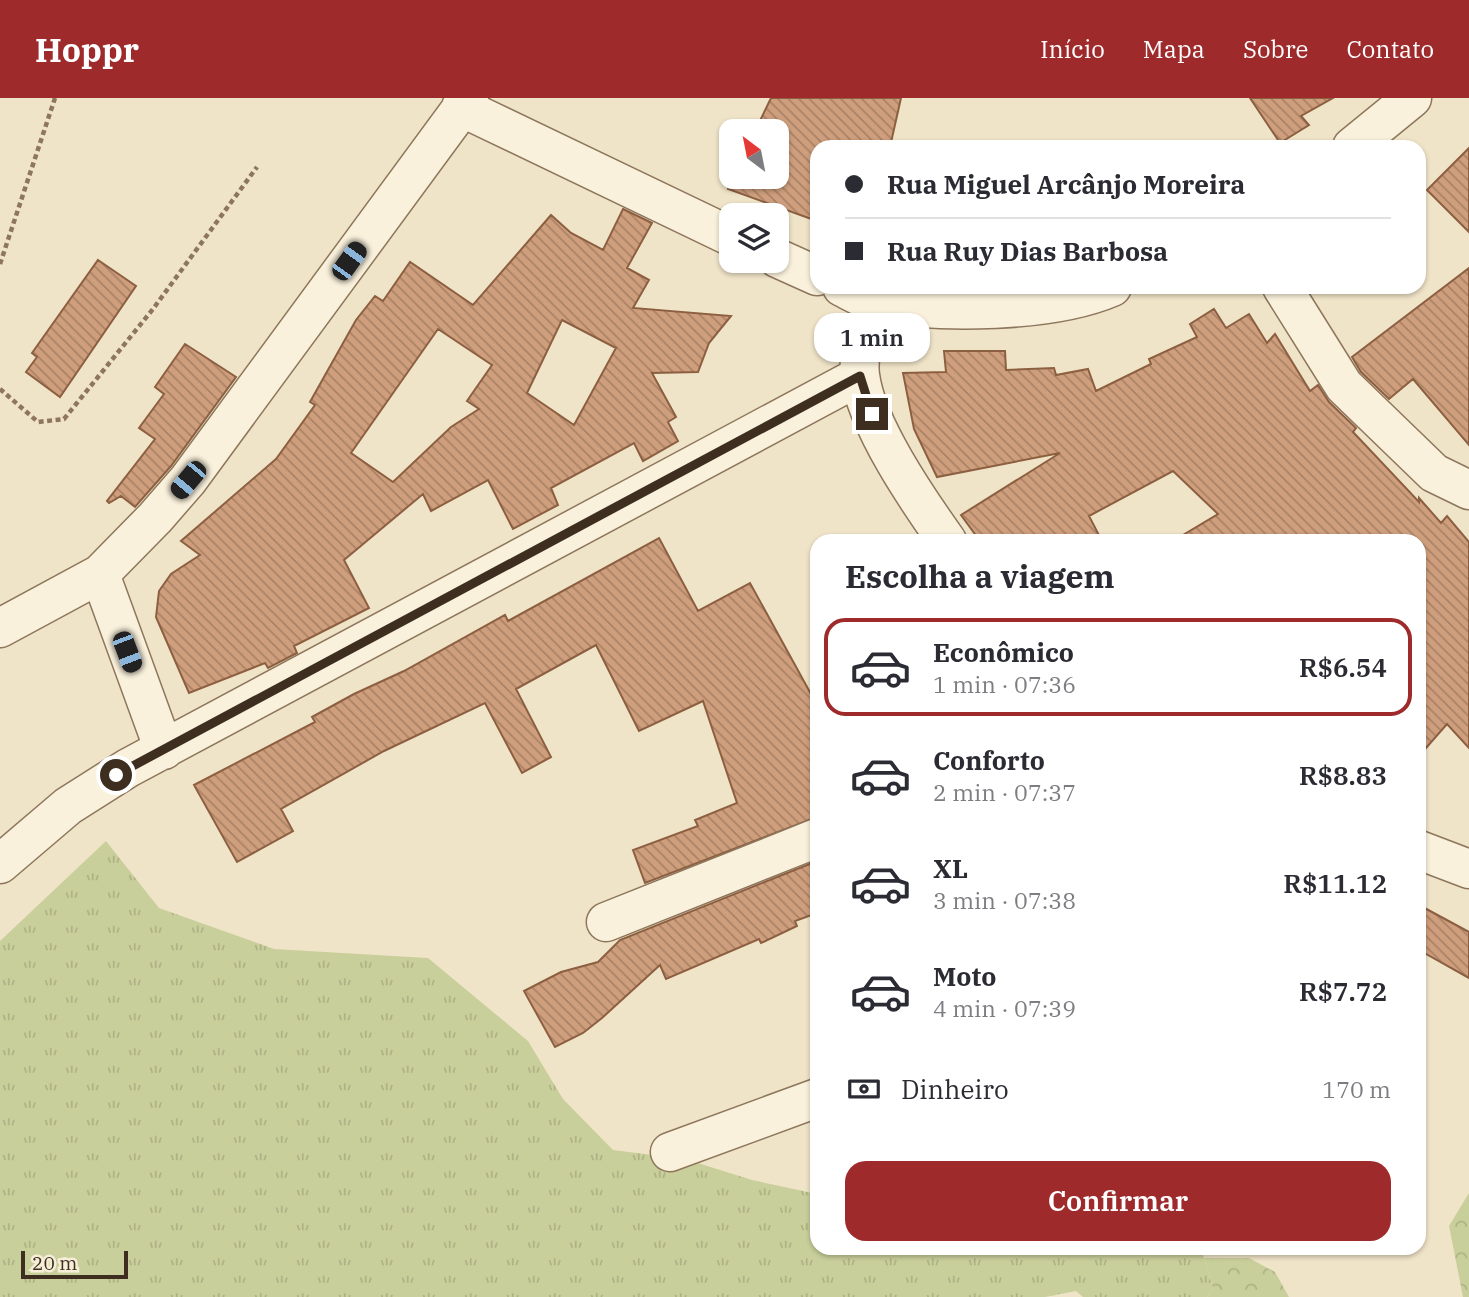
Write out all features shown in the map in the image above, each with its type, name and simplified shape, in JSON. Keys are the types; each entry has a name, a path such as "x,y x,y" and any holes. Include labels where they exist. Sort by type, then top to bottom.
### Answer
{"street":[{"path":"1361,140 1412,98"},
{"path":"0,628 100,574 155,518 188,480 465,103 719,230"},
{"path":"789,263 810,273"},
{"path":"942,534 925,511 872,414 860,376 858,294 958,310 1023,307 1081,294"},
{"path":"1286,294 1343,386 1434,473 1469,491"},
{"path":"0,864 68,806 120,773 860,376"},
{"path":"100,574 164,750"},
{"path":"606,922 810,841"},
{"path":"1426,853 1469,869"},
{"path":"670,1152 810,1101"}],"path":[{"path":"0,264 55,98"},
{"path":"0,389 38,422 64,419 153,309 257,167"}],"green space":[{"path":"106,841 159,908 274,949 428,958 528,1041 563,1099 613,1150 685,1159 752,1180 810,1192 810,1255 1203,1255 1213,1288 1207,1297 1083,1297 1076,1291 1045,1297 0,1297 0,941"},
{"path":"1469,1193 1469,1297 1463,1297 1449,1226"},
{"path":"1204,1258 1249,1258 1275,1272 1289,1297 1207,1297 1213,1288"}],"building":[{"path":"771,98 901,98 892,140 810,140 810,218 789,211 789,203 767,203 728,189 789,189 789,119 761,119"},
{"path":"1250,98 1333,98 1301,116 1309,125 1285,140 1278,140"},
{"path":"1469,148 1469,232 1427,190"},
{"path":"623,209 652,223 627,268 649,280 633,308 731,316 709,343 698,372 652,373 676,417 668,422 678,441 643,461 634,443 551,488 558,505 513,529 488,480 431,511 423,494 344,560 369,608 294,646 297,653 268,668 265,663 189,693 156,617 159,591 171,574 200,555 181,541 276,459 315,405 310,402 356,320 375,296 383,301 410,262 473,305 551,215 571,233 603,250","holes":["562,320 616,348 574,425 527,393","438,329 492,365 467,401 479,409 451,427 393,482 351,453"]},
{"path":"98,260 136,286 60,397 26,372 37,357 32,353"},
{"path":"1469,268 1469,445 1413,379 1389,399 1361,372 1352,357"},
{"path":"1214,309 1226,328 1249,314 1267,343 1275,334 1310,391 1318,385 1329,402 1356,428 1353,432 1419,502 1419,498 1441,523 1447,516 1469,542 1469,748 1447,724 1426,748 1426,534 1185,534 1218,514 1173,471 1089,516 1098,534 975,534 961,515 1060,453 937,477 914,429 903,373 946,372 944,351 1005,351 1006,370 1054,368 1056,375 1088,369 1096,391 1151,364 1149,359 1197,337 1190,324"},
{"path":"185,344 236,377 171,466 135,507 121,496 109,503 107,501 155,439 139,428 164,394 155,387"},
{"path":"659,538 698,611 750,583 810,692 810,820 645,883 633,850 698,826 695,820 737,803 703,701 639,731 596,645 516,689 551,757 522,773 485,703 384,751 281,809 293,831 237,862 194,785 315,722 312,717 354,694 404,671 505,615 508,621"},
{"path":"810,864 810,916 795,921 797,926 761,943 759,939 666,979 660,965 583,1033 555,1047 524,991 561,972 598,962 620,940"},
{"path":"1426,909 1469,932 1469,978 1426,954"}],"route":[{"path":"116,775 860,376 872,414"}]}
